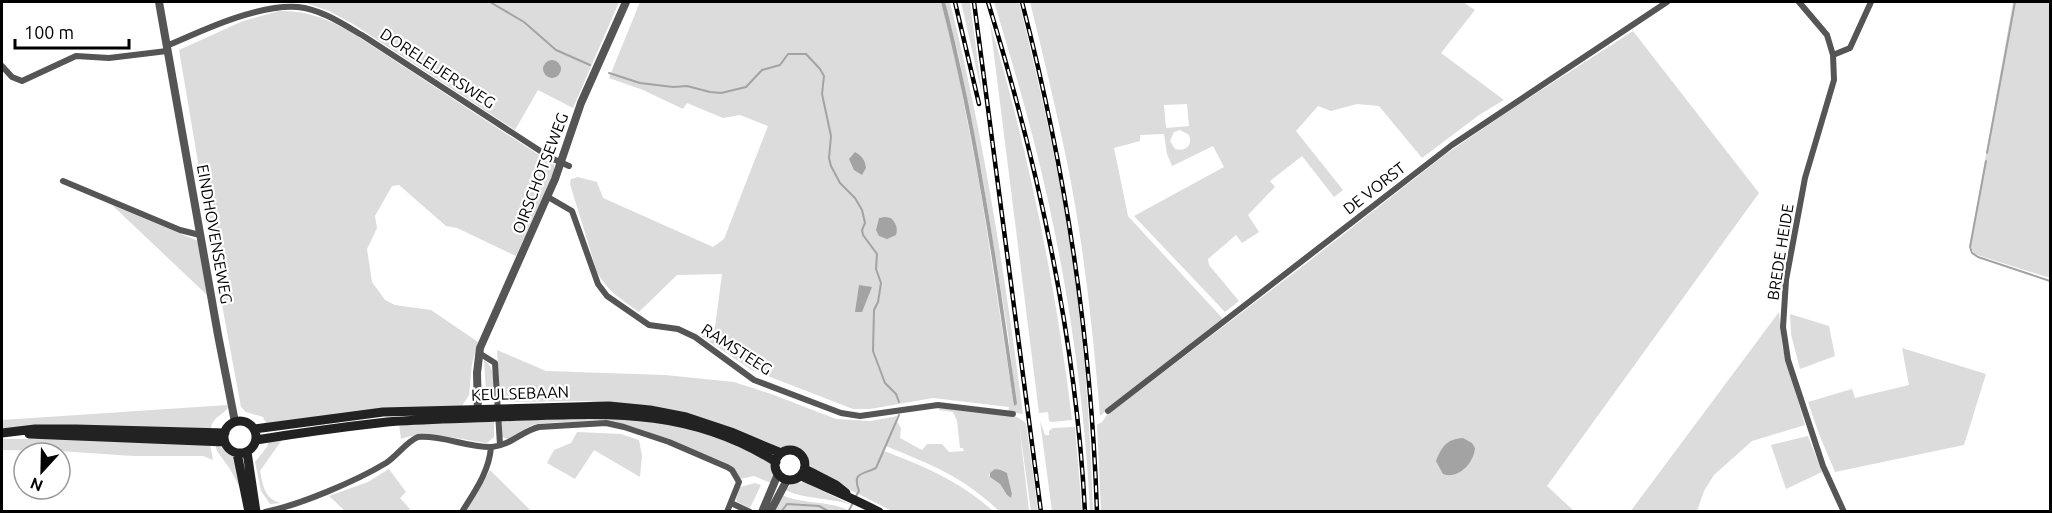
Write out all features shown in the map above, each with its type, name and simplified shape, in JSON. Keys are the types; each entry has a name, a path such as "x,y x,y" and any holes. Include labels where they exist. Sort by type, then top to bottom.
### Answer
{"main road":[{"name":"KEULSEBAAN","path":"254,429 375,413 635,415 685,423 778,458"},
{"name":"KEULSEBAAN","path":"256,440 388,422 478,413"},
{"path":"235,422 248,423 254,429 256,440 254,445 242,452 230,449 225,437 228,426 235,422"},
{"path":"2,433 35,429 76,429 225,437"},
{"path":"788,451 797,452 804,460 803,473 792,480 787,480 778,474 778,458 788,451"},
{"path":"242,452 249,512"},
{"path":"242,452 256,512"},
{"path":"803,473 836,485 852,498 879,512"}],"street":[{"name":"EINDHOVENSEWEG","path":"159,2 235,422"},
{"name":"OIRSCHOTSEWEG","path":"478,413 479,353 487,330 565,164 581,103 626,2"},
{"name":"DE VORST","path":"1108,411 1452,145 1667,2"},
{"name":"BREDE HEIDE","path":"1799,2 1827,35 1833,56 1834,80 1805,178 1786,280 1783,327 1792,371 1824,466 1844,512"},
{"path":"1833,56 1850,48 1871,2"},
{"name":"DORELEIJERSWEG","path":"167,49 240,16 285,4 300,7 349,28 565,164"},
{"path":"2,66 12,77 22,81 76,56 110,58 167,49"},
{"path":"63,181 180,230 200,235"},
{"name":"RAMSTEEG","path":"548,197 572,211 598,284 607,296 649,326 678,329 695,337 754,380 841,413 860,416 938,405 1013,414"},
{"path":"479,353 495,363 500,445"},
{"path":"266,512 371,472 396,457 418,437 490,447 513,441 530,429 539,427 606,423 624,427 691,451 732,470 739,482 727,512"},
{"path":"462,512 485,474 490,459 490,447"},
{"path":"762,512 778,474"},
{"path":"770,512 787,480"},
{"path":"731,503 750,512"}],"shaded area":[{"path":"303,2 619,2 573,108 538,90 515,130 353,24 329,11"},
{"path":"640,2 941,2 955,57 980,187 1014,405 1016,405 1008,334 984,186 959,57 945,2 950,2 993,207 1023,414 1008,412 1009,407 933,398 870,409 853,409 752,370 698,334 715,327 722,274 677,275 639,312 610,290 597,272 570,184 571,179 578,177 597,182 603,198 713,247 724,239 768,126 740,115 723,118 687,103 683,109 643,90 609,78"},
{"path":"941,2 945,2 948,13 979,160 1017,404 1014,406 974,152"},
{"path":"961,2 970,2 982,94"},
{"path":"994,2 1019,2 1059,179 1082,341 1093,511 1090,511 1085,434 1076,357 1057,243 1030,127"},
{"path":"1030,2 1463,2 1475,10 1441,53 1504,100 1479,115 1422,158 1379,106 1357,104 1331,111 1318,106 1296,131 1343,190 1334,197 1302,156 1270,181 1275,187 1248,215 1259,232 1242,243 1236,235 1208,259 1209,265 1239,301 1225,312 1134,216 1224,167 1213,146 1172,166 1167,154 1164,134 1140,135 1140,141 1114,148 1128,216 1224,320 1100,416 1091,320 1073,194","holes":["1187,104 1189,126 1166,128 1164,105","1180,130 1189,135 1190,142 1188,147 1179,150 1175,149 1170,141 1174,132"]},
{"path":"2013,2 2050,2 2050,278 1974,254 1970,244"},
{"path":"279,11 316,16 351,32 554,165 554,172 516,256 457,228 446,226 399,185 392,186 375,216 377,228 367,249 372,282 385,300 395,305 431,310 478,342 472,364 469,395 462,406 267,425 263,417 246,412 241,407 179,50 243,21"},
{"path":"990,23 1017,120 1039,218 1058,319 1072,420 1052,422 1049,421 1048,412 1039,413"},
{"path":"1633,31 1759,193 1547,486 1574,511 1101,511 1097,425 1107,415 1446,154"},
{"path":"552,60 558,63 561,69 558,75 552,78 546,75 543,69 546,63"},
{"path":"855,152 865,163 866,168 862,175 854,170 849,159"},
{"path":"112,205 198,241 207,295"},
{"path":"879,218 891,218 897,228 896,235 887,239 879,236 876,230"},
{"path":"859,285 872,287 862,312 855,312"},
{"path":"1779,312 1782,346 1805,425 1752,441 1714,475 1704,491 1697,511 1630,512"},
{"path":"1790,314 1829,326 1835,356 1800,369 1791,334"},
{"path":"1902,348 1986,374 1964,445 1835,472 1808,402 1852,389 1855,398 1909,385"},
{"path":"497,350 546,371 665,375 734,382 836,419 871,421 897,416 896,420 901,428 900,438 922,450 927,444 942,444 949,452 964,451 960,448 957,421 953,412 939,410 941,406 1017,417 1026,423 1038,511 1031,511 1019,424 1029,511 999,511 959,480 886,446 884,451 942,476 968,491 993,511 892,511 815,472 806,455 796,447 778,449 623,404 585,401 500,402","holes":["990,473 1007,473 1012,494 1011,498 1000,484 989,476"]},
{"path":"484,360 493,373 494,401 486,392"},
{"path":"227,405 228,408 215,419 211,428 2,429 2,420"},
{"path":"586,416 657,419 709,433 769,461 774,475 773,484 754,476 740,479 734,468 722,461 634,427 597,421 544,423 532,425 508,439 502,437 499,420"},
{"path":"494,420 494,437 487,443 431,435 401,439 399,424"},
{"path":"1040,421 1045,435 1049,435 1049,431 1053,428 1075,427 1082,511 1052,511"},
{"path":"577,432 621,434 639,440 642,456 640,477 594,450 575,479 547,463 554,450 571,443"},
{"path":"1808,436 1822,472 1786,489 1771,445"},
{"path":"284,437 260,471 263,486 268,495 281,503 270,504 261,491 255,462 267,447 269,440"},
{"path":"1463,438 1472,443 1475,448 1472,459 1464,469 1454,475 1443,474 1436,461 1440,451 1449,442"},
{"path":"2,439 94,439 210,444 213,460 203,456 133,456 72,452 72,441 12,441 12,450 2,450"},
{"path":"215,444 237,457 241,490 217,451"},
{"path":"389,469 406,492 400,498 410,509 408,511 345,511 329,496 368,482"},
{"path":"995,469 1007,473 1011,498 1000,484 990,477 990,473"},
{"path":"490,470 531,511 466,512"},
{"path":"804,482 852,505 785,490 792,484"},
{"path":"755,483 761,485 750,508 737,502 740,487"},
{"path":"782,495 834,505 850,511 773,512"}],"waterway":[{"path":"490,2 524,22 556,50 590,65"},
{"path":"1987,153 2015,2"},
{"path":"609,73 640,83 673,87 687,86 721,93 746,87 762,70 780,65 788,54 806,54 820,69 824,76 822,94 831,136 829,158 831,166 840,183 855,198 862,210 865,223 862,230 863,235 877,254 876,269 881,283 878,302 874,310 873,351 885,383 896,394 899,402"},
{"path":"1986,161 1970,247 1972,253 2050,281"},
{"path":"856,496 859,491 858,477 876,468 899,415"},
{"path":"848,512 854,501"},
{"path":"781,512 787,504 819,506 830,512"}],"railway":[{"path":"955,2 979,104"},
{"path":"974,2 1041,512"},
{"path":"988,2 1023,127 1052,254 1073,382 1085,512"},
{"path":"1022,2 1051,129 1074,255 1089,382 1097,512"}]}
